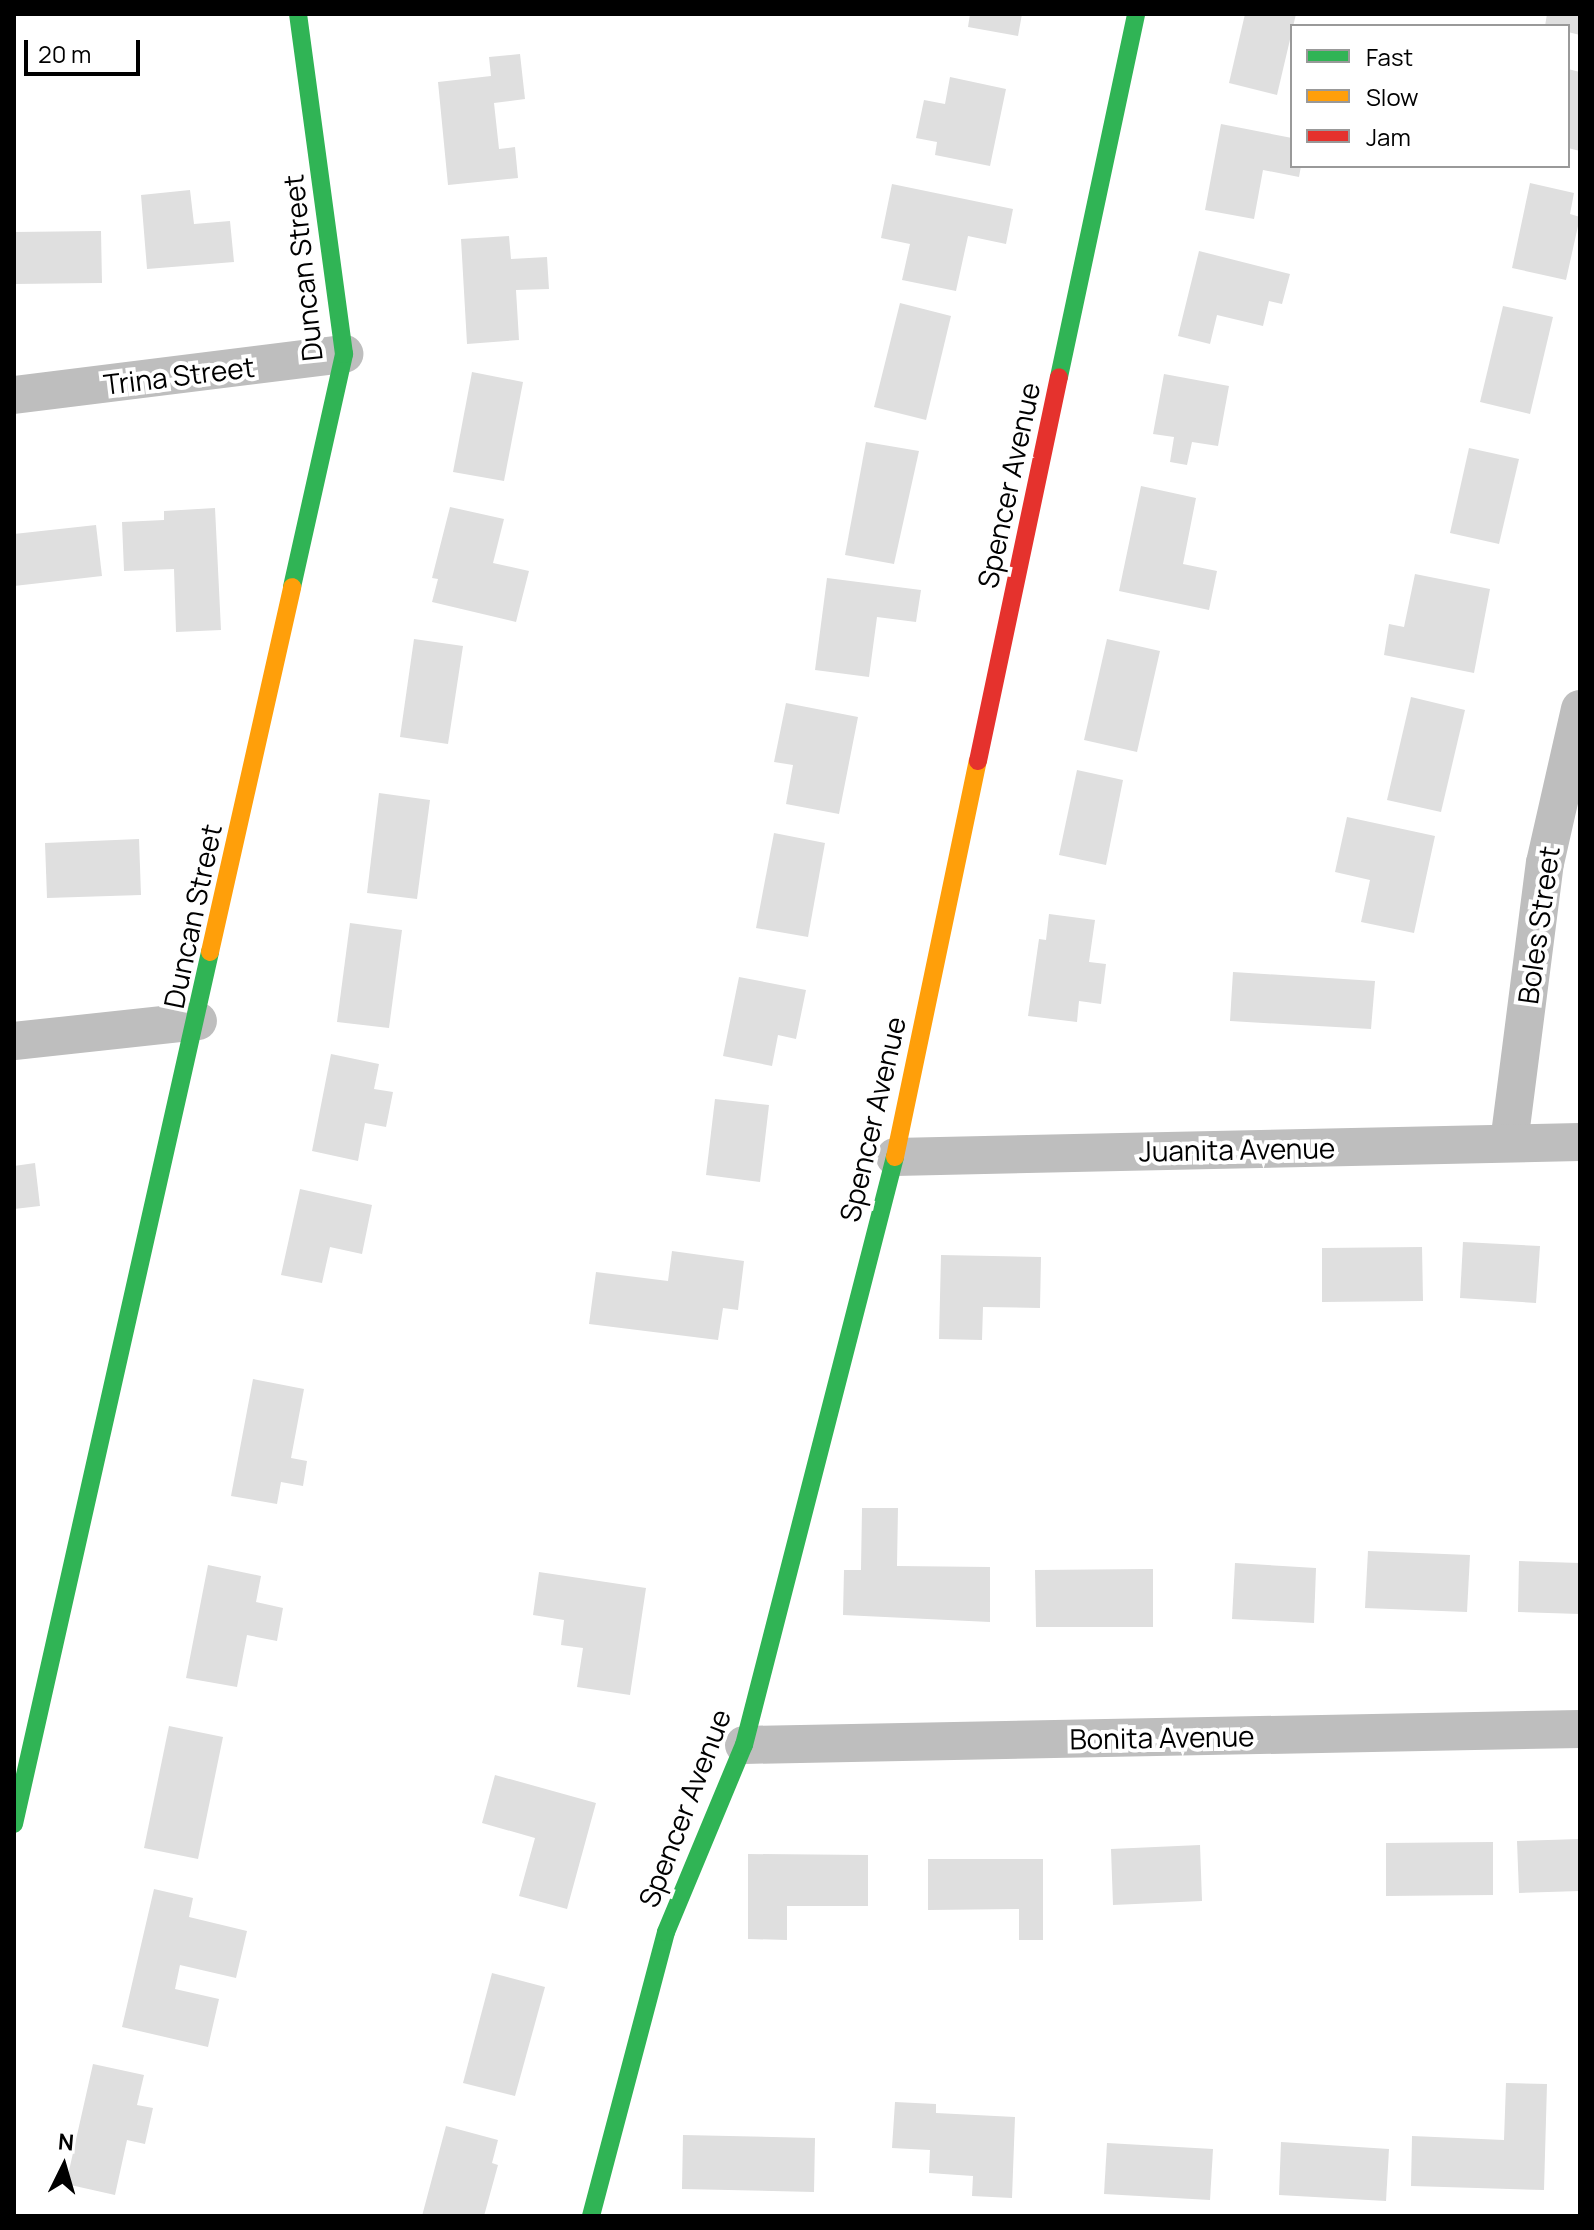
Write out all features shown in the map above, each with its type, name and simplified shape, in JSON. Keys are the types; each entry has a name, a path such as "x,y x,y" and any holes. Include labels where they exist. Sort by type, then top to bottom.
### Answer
{"street":[{"name":"Duncan Street","path":"14,1824 198,1021 344,354 298,14"},
{"name":"Spencer Avenue","path":"591,2216 666,1932 744,1745 895,1157 1136,14"},
{"name":"Trina Street","path":"14,395 344,354"},
{"name":"Boles Street","path":"1509,1143 1545,863 1580,709"},
{"path":"14,1041 198,1021"},
{"name":"Juanita Avenue","path":"895,1157 1580,1142"},
{"name":"Bonita Avenue","path":"744,1745 1580,1729"}],"building":[{"path":"970,14 1022,14 1018,36 968,27"},
{"path":"1245,14 1296,14 1294,24 1290,24 1290,40 1277,95 1229,83"},
{"path":"1547,14 1580,14 1580,35 1570,32 1570,24 1545,24"},
{"path":"520,54 525,99 494,103 499,149 515,147 518,178 448,185 438,82 491,76 489,57"},
{"path":"1570,70 1580,72 1580,151 1570,148"},
{"path":"950,77 1006,89 990,166 935,155 937,142 916,138 924,100 945,104"},
{"path":"1221,124 1290,138 1290,168 1301,168 1299,177 1263,170 1254,219 1205,210"},
{"path":"1530,183 1574,193 1570,214 1580,217 1566,280 1512,268"},
{"path":"892,184 1013,209 1006,244 968,236 956,291 902,280 910,244 881,238"},
{"path":"190,190 194,224 230,221 234,262 147,269 141,195"},
{"path":"101,231 102,283 14,284 14,232"},
{"path":"509,236 511,259 547,257 549,289 516,290 519,340 467,344 461,239"},
{"path":"1199,251 1290,274 1282,304 1269,301 1263,326 1217,315 1210,344 1178,336"},
{"path":"900,303 951,316 926,420 874,407"},
{"path":"1503,306 1553,317 1530,414 1480,402"},
{"path":"472,372 523,382 504,481 453,472"},
{"path":"1164,374 1229,386 1218,446 1192,442 1187,465 1170,462 1174,437 1153,434"},
{"path":"866,442 919,451 894,564 845,555"},
{"path":"1469,448 1519,459 1499,544 1450,533"},
{"path":"1141,486 1196,498 1183,564 1217,571 1209,610 1119,591"},
{"path":"450,507 504,519 493,563 529,571 516,622 432,602 438,579 432,578"},
{"path":"215,508 221,630 176,632 174,569 124,571 122,522 164,520 164,511"},
{"path":"96,525 102,576 14,586 14,534"},
{"path":"1415,574 1490,589 1474,673 1384,655 1389,624 1404,627"},
{"path":"827,578 921,590 916,622 877,617 869,677 815,670"},
{"path":"414,639 463,646 448,744 400,737"},
{"path":"1107,639 1160,651 1137,752 1084,740"},
{"path":"1411,697 1465,710 1441,812 1387,800"},
{"path":"786,703 858,717 839,814 786,804 793,765 774,762"},
{"path":"1077,770 1123,780 1106,865 1059,855"},
{"path":"379,793 430,800 417,899 367,893"},
{"path":"1347,817 1435,836 1414,933 1361,922 1370,880 1335,872"},
{"path":"774,833 825,843 808,937 756,928"},
{"path":"139,839 141,895 47,898 45,843"},
{"path":"1049,914 1095,920 1089,962 1106,964 1101,1004 1079,1001 1077,1022 1028,1016 1039,939 1046,940"},
{"path":"350,923 402,930 389,1028 337,1022"},
{"path":"1233,972 1375,981 1371,1029 1230,1021"},
{"path":"739,977 806,990 796,1039 778,1035 772,1066 723,1056"},
{"path":"331,1054 379,1064 374,1089 393,1092 386,1127 365,1123 358,1161 312,1151"},
{"path":"715,1099 769,1105 760,1182 706,1175"},
{"path":"35,1163 40,1206 14,1209 14,1166"},
{"path":"300,1189 372,1205 362,1254 330,1247 322,1283 281,1275"},
{"path":"1463,1242 1540,1246 1536,1303 1460,1298"},
{"path":"1422,1247 1423,1301 1322,1302 1322,1248"},
{"path":"672,1251 744,1261 738,1310 723,1308 718,1340 589,1324 596,1272 668,1281"},
{"path":"941,1255 1041,1257 1040,1308 983,1307 982,1340 939,1339"},
{"path":"253,1379 304,1389 291,1458 307,1461 303,1486 281,1482 277,1504 231,1496"},
{"path":"862,1508 898,1508 897,1566 990,1567 990,1622 843,1615 844,1570 861,1570"},
{"path":"1368,1551 1470,1555 1467,1612 1365,1608"},
{"path":"1519,1561 1580,1563 1580,1614 1518,1612"},
{"path":"1235,1563 1316,1568 1314,1623 1232,1619"},
{"path":"208,1565 261,1576 256,1602 283,1608 277,1641 247,1635 237,1687 186,1678"},
{"path":"1153,1569 1153,1627 1036,1627 1035,1570"},
{"path":"539,1572 646,1588 630,1695 577,1687 583,1648 561,1645 564,1620 533,1615"},
{"path":"169,1726 223,1737 198,1859 144,1848"},
{"path":"495,1775 596,1803 567,1909 519,1896 535,1838 482,1823"},
{"path":"1580,1839 1580,1891 1519,1893 1517,1841"},
{"path":"1493,1842 1493,1895 1386,1896 1386,1843"},
{"path":"1200,1845 1202,1901 1113,1905 1111,1849"},
{"path":"748,1854 868,1855 868,1906 787,1906 787,1940 748,1939"},
{"path":"928,1859 1043,1859 1043,1940 1019,1940 1019,1909 928,1910"},
{"path":"154,1889 193,1898 189,1917 247,1931 236,1978 180,1965 175,1989 219,1999 208,2047 122,2027"},
{"path":"492,1973 545,1987 515,2096 463,2083"},
{"path":"93,2064 144,2075 137,2105 153,2108 145,2144 127,2140 115,2195 66,2184"},
{"path":"1506,2083 1547,2084 1544,2190 1411,2186 1412,2136 1504,2140"},
{"path":"895,2102 936,2104 936,2113 1015,2117 1012,2198 972,2196 973,2176 929,2173 930,2150 892,2148"},
{"path":"446,2126 498,2140 492,2163 498,2165 484,2216 422,2216"},
{"path":"683,2135 815,2138 814,2192 682,2189"},
{"path":"1281,2142 1389,2149 1386,2201 1279,2195"},
{"path":"1107,2143 1213,2149 1210,2200 1104,2194"}],"traffic: fast":[{"path":"292,587 344,354 298,14"},
{"path":"1059,377 1136,14"},
{"path":"14,1824 210,952"},
{"path":"591,2216 666,1932 744,1745 895,1157"}],"traffic: slow":[{"path":"210,952 292,587"},
{"path":"895,1157 978,761"}],"traffic: jam":[{"path":"978,761 1059,377"}]}
